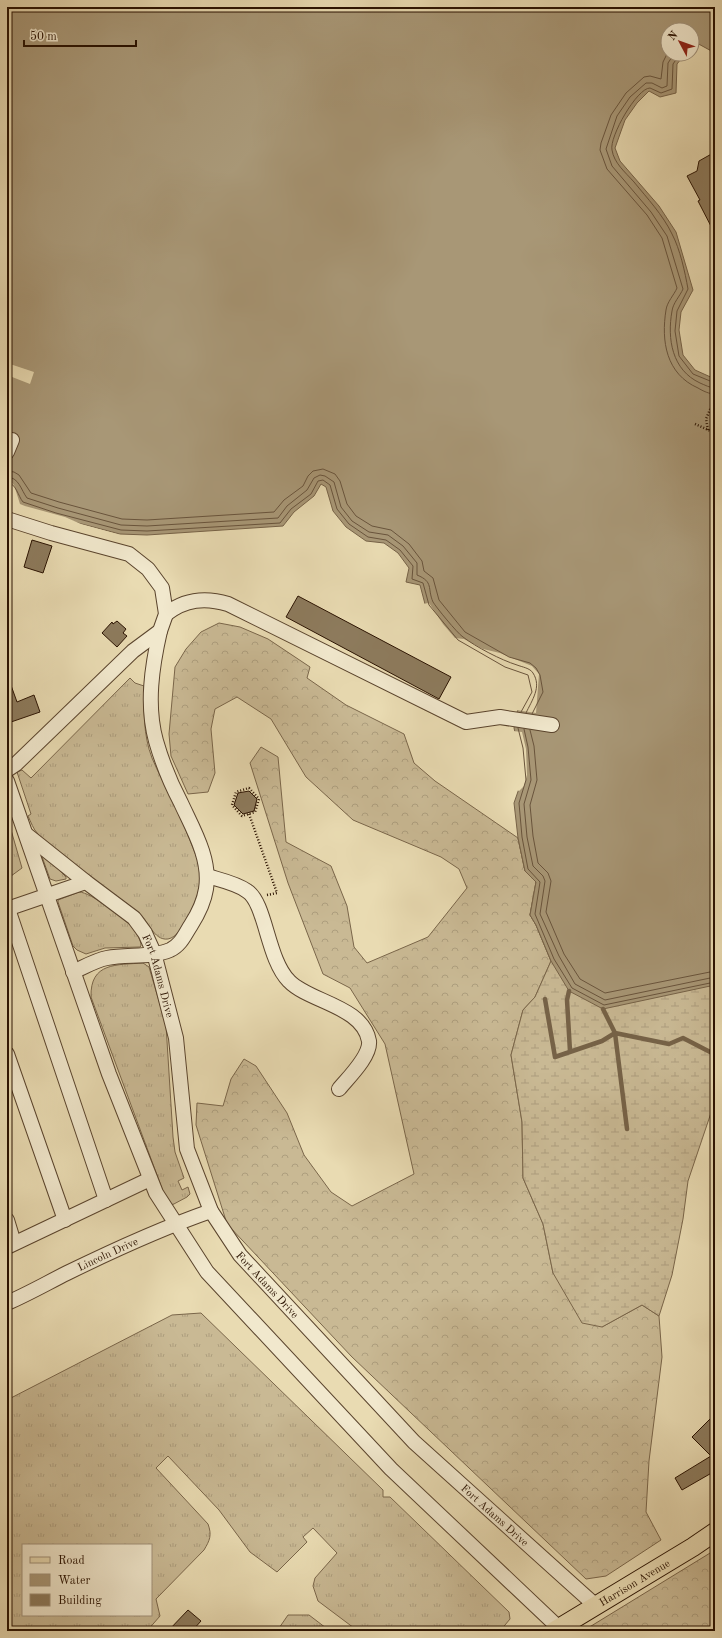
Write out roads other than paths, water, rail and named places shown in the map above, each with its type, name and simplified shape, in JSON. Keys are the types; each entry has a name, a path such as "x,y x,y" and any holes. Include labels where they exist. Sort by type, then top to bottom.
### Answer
{"main road":[{"name":"Harrison Avenue","path":"556,1629 693,1547 715,1532"}],"street":[{"path":"7,519 51,533 129,554 148,569 162,588 166,614 160,630 151,679 153,726 156,741 164,763 200,844 205,860 207,876 204,898 198,916 182,941 170,950 154,954 106,958 73,972"},
{"path":"166,614 181,604 193,600 218,601 234,607 466,722 500,717 552,725"},
{"path":"7,770 16,764 133,651 160,630"},
{"path":"7,781 27,834 109,1074 150,1179 156,1193 207,1272 391,1469 556,1629"},
{"name":"Fort Adams Drive","path":"27,834 86,882 134,918 145,933 154,954 176,1038 187,1149 211,1211 240,1255 414,1442 565,1580 596,1606"},
{"path":"207,876 248,891 255,899 270,946 283,975 301,990 332,1003 345,1011 362,1026 368,1037 369,1044 364,1058 339,1089"},
{"path":"86,882 7,909 106,1200"},
{"path":"7,1054 65,1220"},
{"path":"7,1220 11,1245 150,1179"},
{"name":"Lincoln Drive","path":"7,1303 29,1294 111,1252 177,1225 185,1220 211,1211"}],"water":[{"path":"7,7 715,7 715,53 700,45 700,22 660,22 660,62 679,62 677,64 676,93 660,97 649,91 637,103 625,120 615,148 620,161 659,206 676,232 693,290 681,312 679,330 683,355 695,370 715,379 715,985 603,1009 569,991 551,961 536,925 530,915 536,882 525,871 518,838 514,803 522,780 519,749 514,728 517,712 528,691 525,678 456,643 425,604 420,585 406,582 409,568 398,553 384,543 366,541 346,527 333,511 326,487 321,484 314,496 294,512 283,526 147,535 120,534 55,517 19,505 7,484"}],"waterway":[{"path":"569,991 567,1000 570,1051"},
{"path":"545,999 555,1057 602,1041 615,1033 669,1044 683,1038 714,1054"},
{"path":"603,1009 615,1033 627,1129"}]}
